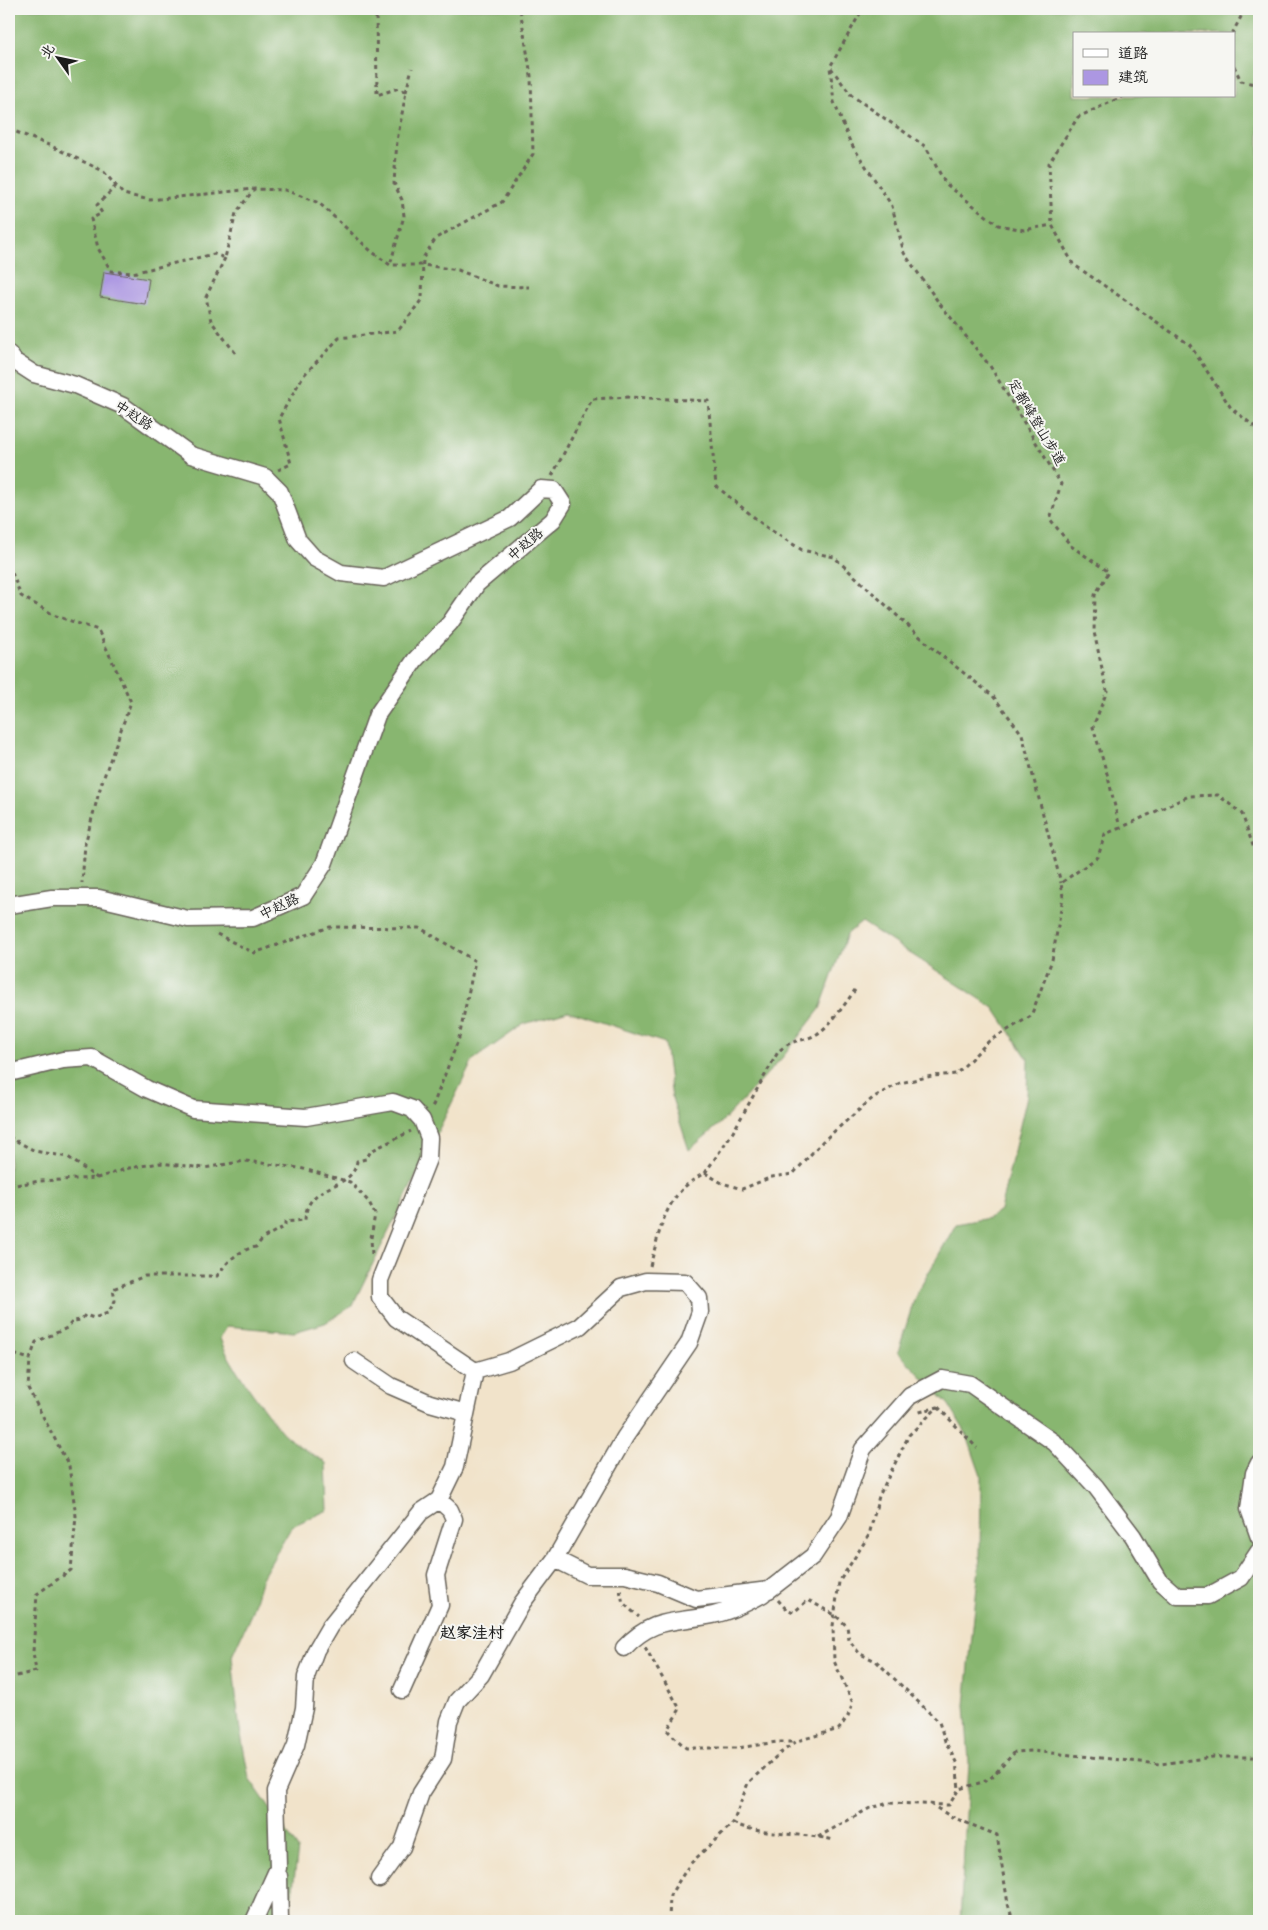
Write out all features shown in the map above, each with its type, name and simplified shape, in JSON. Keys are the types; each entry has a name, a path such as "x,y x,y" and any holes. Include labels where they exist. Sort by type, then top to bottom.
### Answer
{"street":[{"name":"中赵路","path":"9,354 14,361 34,374 75,385 123,406 191,455 264,477 280,492 298,540 314,558 341,573 384,578 510,518 541,489 554,490 563,504 552,520 477,584 450,623 415,660 377,715 324,864 303,896 253,918 188,920 99,898 52,898 9,906"},
{"path":"9,1073 63,1060 92,1058 147,1089 193,1109 306,1117 393,1102 412,1109 424,1126 429,1138 428,1159 380,1280 380,1297 396,1318 475,1371"},
{"path":"379,1879 402,1847 421,1793 442,1759 449,1722 457,1701 481,1675 522,1603 555,1559 626,1437 689,1344 700,1312 699,1298 684,1282 646,1281 621,1288 580,1326 509,1361 475,1371"},
{"path":"354,1360 391,1386 430,1403 466,1413"},
{"path":"280,1921 276,1791 296,1745 304,1708 306,1677 316,1650 330,1626 421,1512 439,1500 454,1467 475,1371"},
{"path":"624,1648 644,1630 659,1624 714,1615 744,1605 769,1590 813,1556 839,1517 863,1449 910,1396 942,1379 970,1384 1055,1443 1096,1487 1134,1536 1160,1581 1177,1596 1208,1596 1241,1578 1259,1551"},
{"path":"1259,1463 1254,1473 1249,1509 1259,1537"},
{"path":"402,1690 440,1605 436,1575 454,1519 450,1510 439,1500"},
{"path":"555,1559 587,1575 618,1575 658,1583 696,1599 769,1590"},
{"path":"254,1921 278,1868"}],"path":[{"path":"376,9 377,95 399,88 406,92"},
{"path":"264,477 291,464 279,418 303,376 339,338 398,331 422,299 423,258 436,238 502,202 532,154 531,76 520,9"},
{"path":"867,9 862,10 830,67 851,95 926,147 945,184 998,225 1024,230 1052,225"},
{"path":"1233,32 1245,9"},
{"name":"定都峰登山步道","path":"830,67 834,102 850,142 892,206 904,253 939,303 990,366 1061,484 1050,519 1070,546 1109,572 1095,595 1094,632 1107,691 1093,727 1108,777 1120,828"},
{"path":"390,266 404,216 402,200 394,183 397,140 412,68"},
{"path":"1236,70 1241,81 1259,85"},
{"path":"1120,98 1078,117 1049,163 1052,225 1073,264 1190,345 1231,408 1259,430"},
{"path":"9,129 52,146 103,171 123,194 150,200 254,189 285,190 318,203 390,266 423,265 458,270 498,286 528,287"},
{"path":"116,186 98,205 102,213 91,219 98,248 111,271 132,274 214,254 224,258"},
{"path":"236,354 211,321 206,297 224,258 236,213 254,189"},
{"path":"545,490 592,399 629,397 708,401 716,486 766,527 802,550 834,558 931,647 993,696 1022,734 1061,883 1063,897 1052,960 1031,1016 989,1041 956,1074 932,1076 900,1083 874,1098 822,1142 793,1174 772,1177 742,1189 722,1183 705,1173"},
{"path":"9,565 21,596 56,616 98,630 131,702 101,784 85,844 81,898"},
{"path":"1061,883 1098,857 1105,834 1189,796 1218,795 1242,814 1259,863"},
{"path":"9,1678 36,1671 33,1652 37,1594 70,1570 76,1516 69,1466 28,1388 30,1360 36,1342 67,1328 73,1321 81,1320 85,1315 94,1318 108,1313 115,1300 113,1289 145,1276 217,1276 227,1262 245,1249 256,1247 263,1238 285,1226 285,1222 305,1220 306,1209 317,1194 335,1183 345,1181 356,1169 358,1161 366,1159 371,1151 424,1126 458,1038 475,961 420,928 330,927 254,953 213,932"},
{"path":"646,1281 662,1220 674,1196 690,1180 705,1173 733,1132 778,1052 788,1042 816,1035 838,1012 855,990"},
{"path":"9,1137 35,1152 68,1157 97,1178"},
{"path":"9,1186 40,1181 97,1178 129,1168 160,1163 204,1168 245,1161 300,1168 350,1182 369,1202 375,1214 372,1259 388,1263"},
{"path":"9,1348 16,1355 30,1360"},
{"path":"914,1413 938,1406"},
{"path":"938,1406 977,1448"},
{"path":"669,1921 670,1895 690,1864 733,1823 748,1783 779,1754 797,1742 839,1728 848,1716 853,1703 834,1662 835,1614 839,1582 869,1535 879,1496 909,1435 938,1406"},
{"path":"618,1575 623,1603 644,1630 680,1709 667,1730 686,1748 738,1748 777,1742 797,1742"},
{"path":"769,1590 786,1609 794,1612 808,1600 835,1614 847,1626 849,1640 860,1654 876,1661 939,1722 945,1741 956,1762 959,1789"},
{"path":"818,1836 870,1808 888,1803 949,1804 959,1789 989,1780 1015,1752 1160,1764 1213,1757 1259,1757"},
{"path":"928,1803 952,1817 997,1835 1008,1904 1014,1921"},
{"path":"733,1823 747,1829 818,1836 834,1840"},
{"path":"9,1913 17,1921"}],"green space":[{"path":"9,9 1259,9 1259,1921 960,1921 969,1762 965,1705 980,1557 981,1476 966,1433 949,1405 898,1352 915,1297 956,1224 989,1218 1000,1210 1027,1096 1028,1059 994,1008 862,922 847,934 820,1009 782,1058 722,1122 689,1150 672,1098 665,1043 568,1011 524,1024 473,1060 352,1306 325,1323 294,1332 227,1326 220,1338 238,1373 282,1432 303,1449 326,1463 328,1510 292,1526 262,1578 251,1614 232,1656 239,1724 249,1778 298,1849 290,1911 292,1921 9,1921"}],"building":[{"path":"104,272 149,279 145,304 100,297"}],"district":[{"name":"赵家洼村","path":"472,1632"}]}
